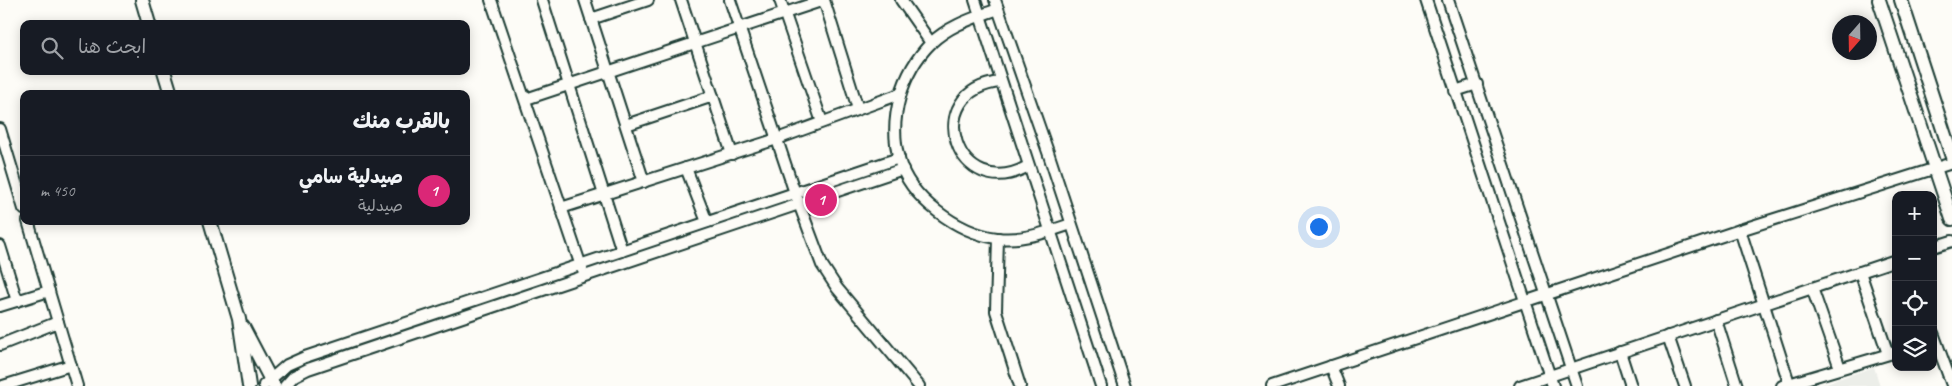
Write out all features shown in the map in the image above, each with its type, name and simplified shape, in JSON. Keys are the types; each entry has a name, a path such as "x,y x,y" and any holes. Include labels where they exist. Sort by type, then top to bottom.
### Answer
{"main road":[{"path":"142,0 148,20"},
{"path":"1879,0 1952,219"},
{"path":"1901,0 1952,158"},
{"path":"165,75 170,90"},
{"path":"211,225 239,318 268,385"},
{"path":"239,318 249,386"}],"street":[{"path":"491,0 526,99 584,276"},
{"path":"542,0 622,251"},
{"path":"585,0 644,182"},
{"path":"591,19 648,0"},
{"path":"681,0 732,154"},
{"path":"730,0 795,193 816,250 828,276 919,386"},
{"path":"780,0 822,122"},
{"path":"526,99 824,0 858,109"},
{"path":"901,0 931,43"},
{"path":"975,0 1101,386"},
{"path":"1426,0 1551,381"},
{"path":"1448,0 1577,386"},
{"path":"1071,224 1033,236 998,238 979,234 944,217 929,205 903,169 899,158 896,123 900,94 912,66 931,43 954,26 980,16 996,5 1045,142 1125,386"},
{"path":"1001,82 980,87 962,101 954,121 956,143 967,161 986,173 1008,174 1028,166"},
{"path":"1455,91 1477,84"},
{"path":"561,208 777,139 900,94"},
{"path":"626,125 713,96"},
{"path":"0,129 20,196"},
{"path":"268,385 287,365 305,357 899,158"},
{"path":"1272,386 1740,230 1952,163"},
{"path":"686,168 707,222"},
{"path":"284,386 294,376 308,369 903,169"},
{"path":"29,225 77,386"},
{"path":"1740,230 1787,385 1892,353 1860,272"},
{"path":"998,238 996,311 1020,386"},
{"path":"1937,246 1952,241"},
{"path":"0,246 17,301"},
{"path":"1520,386 1551,381 1571,369 1892,261"},
{"path":"1812,288 1840,368"},
{"path":"0,306 49,291"},
{"path":"1716,320 1737,386"},
{"path":"0,345 58,322"},
{"path":"1668,336 1685,386"},
{"path":"1937,345 1952,385"},
{"path":"1620,352 1631,386"},
{"path":"3,386 71,365"},
{"path":"1332,366 1339,386"},
{"path":"38,375 41,386"}],"shaded area":[{"path":"1874,367 1880,386 1817,386"}],"place":[{"name":"صيدلية سامي","path":"821,200"}]}
